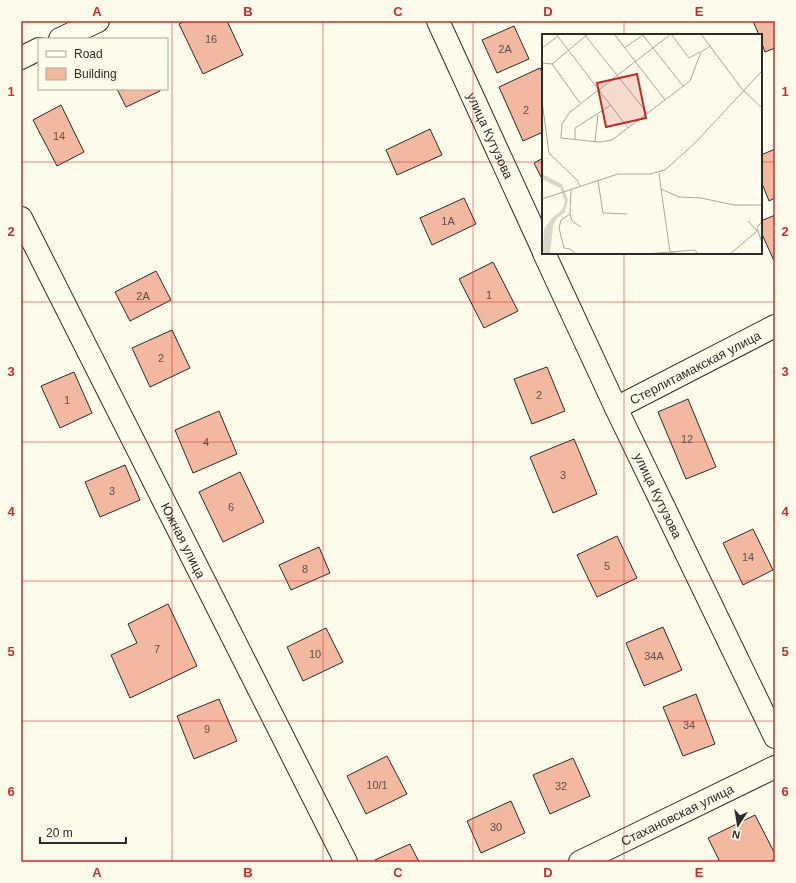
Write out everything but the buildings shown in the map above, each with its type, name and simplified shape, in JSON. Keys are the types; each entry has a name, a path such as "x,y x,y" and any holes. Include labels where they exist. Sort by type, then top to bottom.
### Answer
{"street":[{"path":"62,38 98,21"},
{"name":"улица Кутузова","path":"438,21 542,248"},
{"path":"21,58 38,50"},
{"name":"Южная улица","path":"21,218 346,862"},
{"name":"улица Кутузова","path":"544,254 616,408 775,737"},
{"name":"Стерлитамакская улица","path":"616,408 775,326"},
{"name":"Стахановская улица","path":"580,862 775,766"}]}
